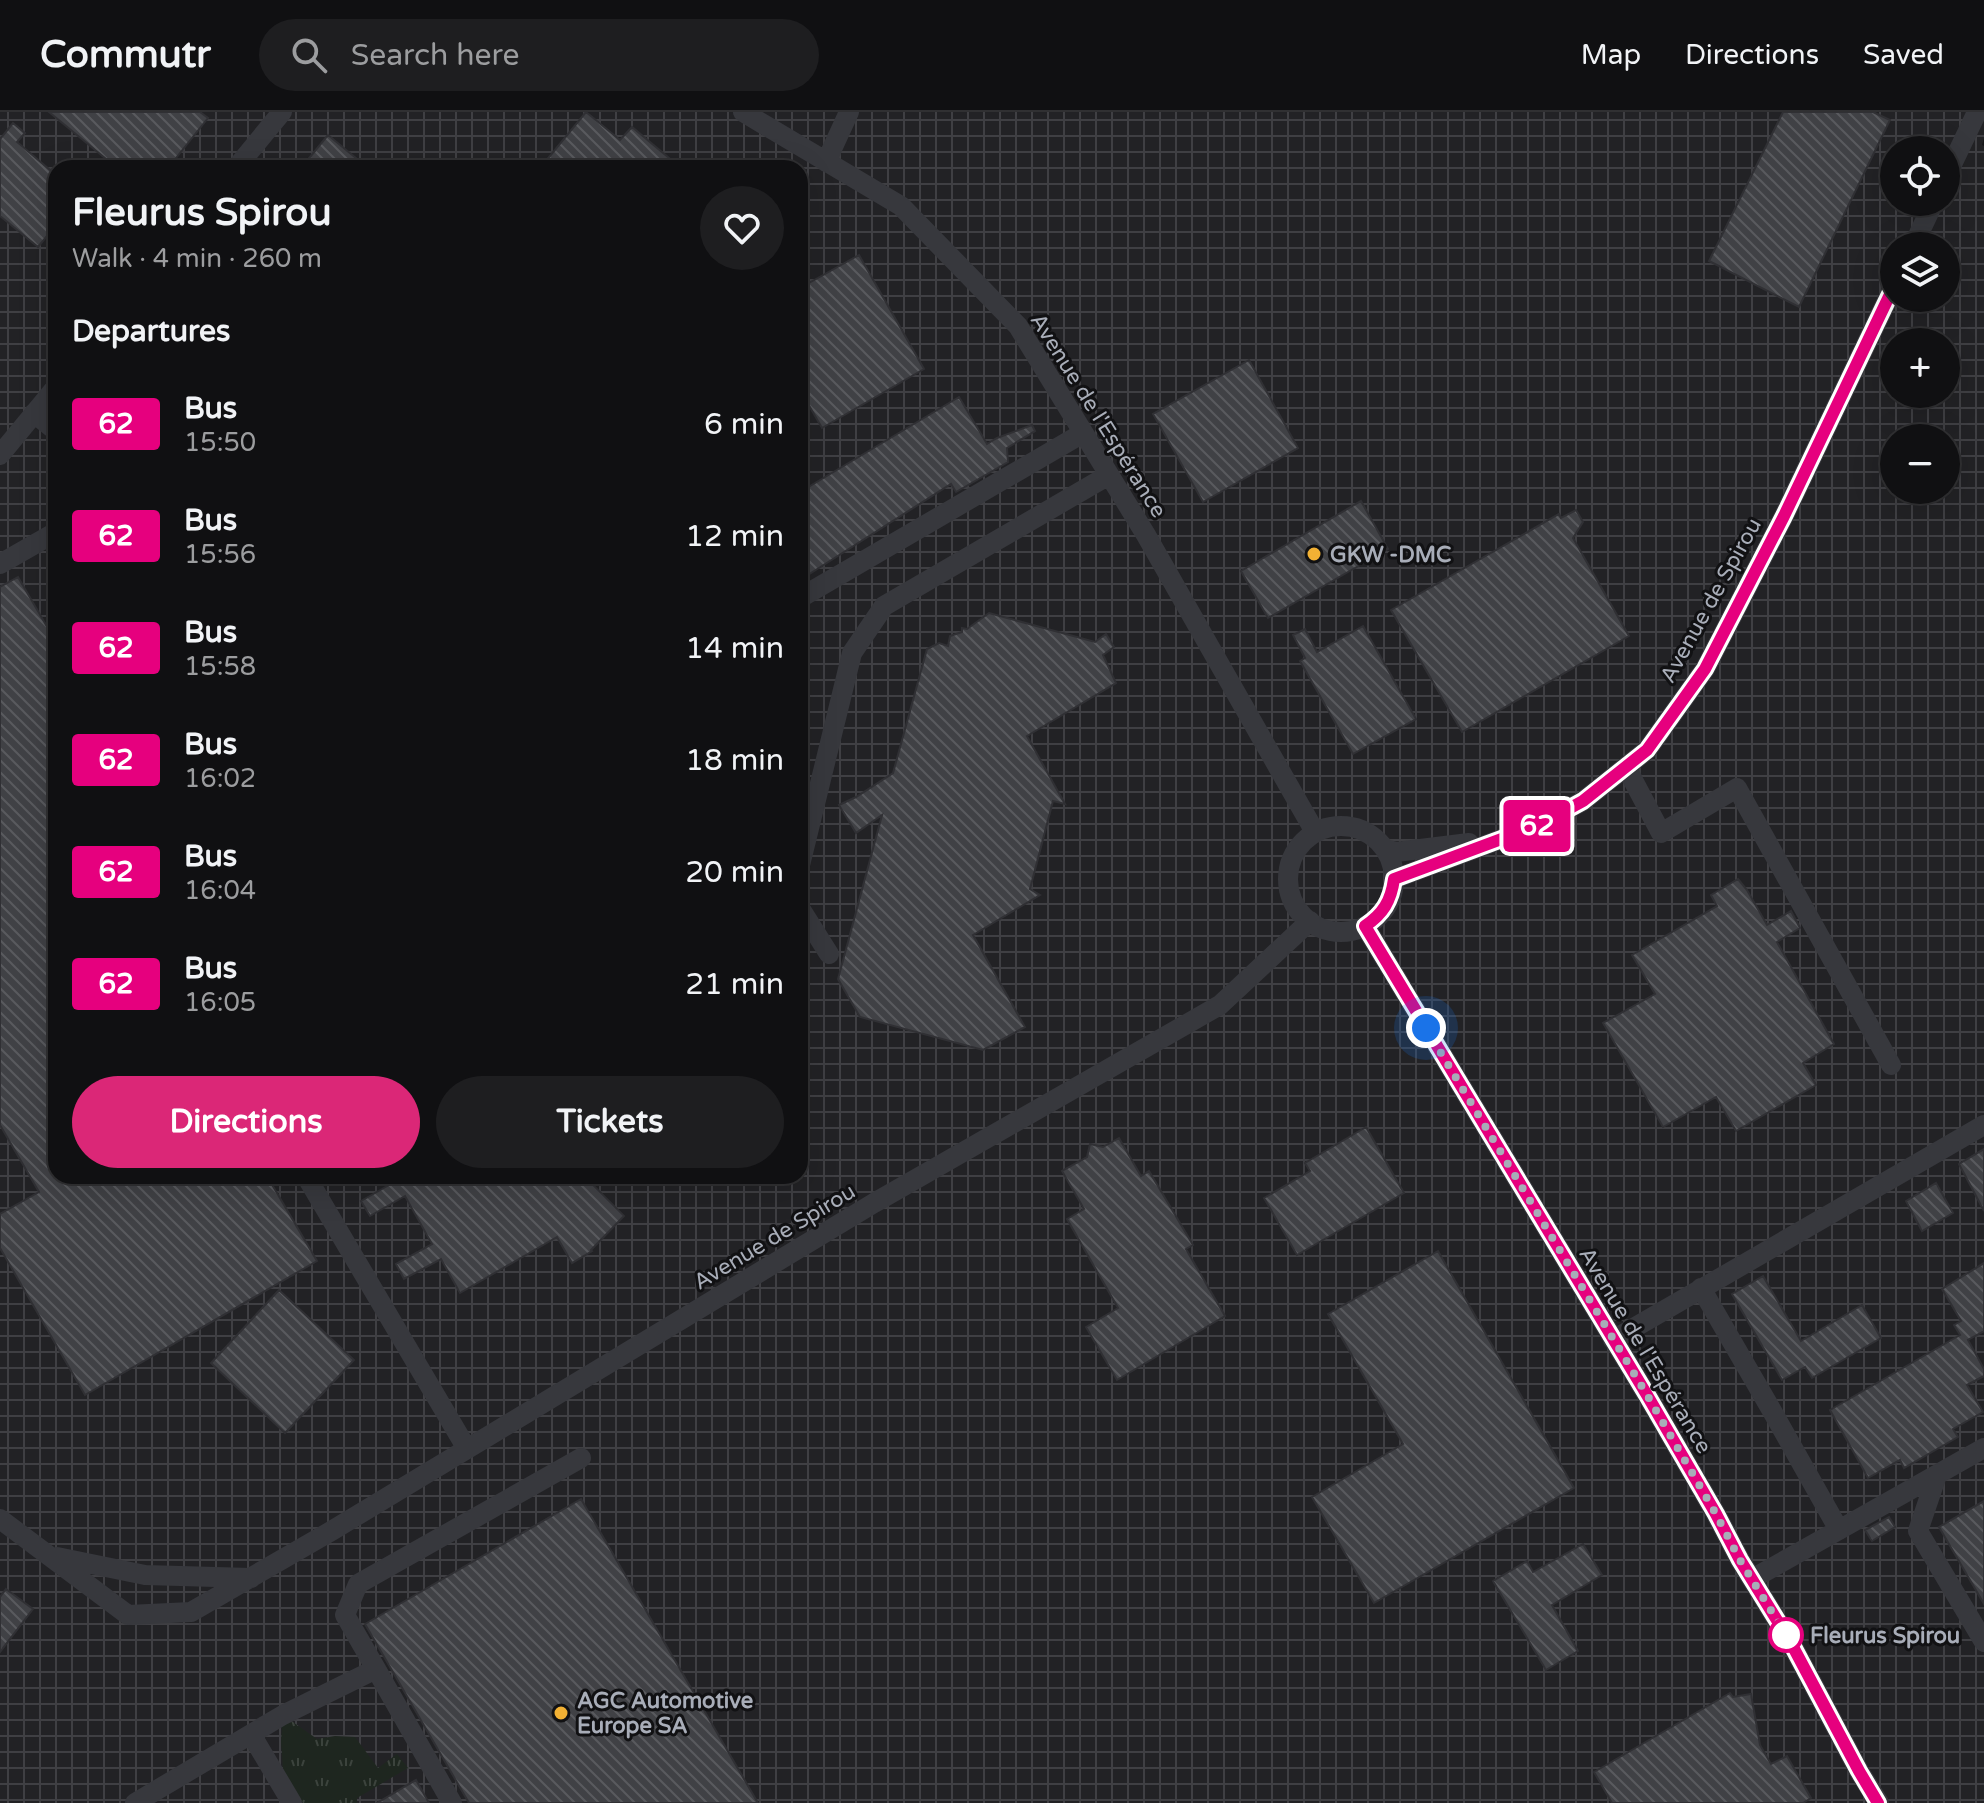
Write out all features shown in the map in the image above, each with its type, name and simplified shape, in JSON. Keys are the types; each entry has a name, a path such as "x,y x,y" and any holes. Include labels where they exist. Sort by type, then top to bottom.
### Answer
{"street":[{"path":"243,160 282,112"},
{"name":"Avenue de l'Espérance","path":"743,112 901,206 1018,326 1146,535 1315,832"},
{"path":"826,162 849,112"},
{"path":"1960,148 1977,112"},
{"name":"Avenue de Spirou","path":"1394,879 1539,825 1583,801 1647,750 1705,669 1784,516 1882,312"},
{"path":"0,455 48,396"},
{"path":"34,413 48,424"},
{"path":"808,593 1083,433"},
{"path":"808,832 852,653 884,606 1109,475"},
{"path":"0,564 48,537"},
{"path":"1626,767 1661,833 1737,788 1891,1065"},
{"path":"1330,827 1361,829 1375,837 1386,849 1394,879 1392,894 1377,918 1351,931 1336,931 1322,928 1298,909 1290,893 1288,875 1292,858 1301,843 1315,832 1330,827"},
{"name":"Avenue de Spirou","path":"1386,849 1396,852 1456,843 1487,843"},
{"path":"808,921 829,954"},
{"name":"Avenue de Spirou","path":"0,1519 128,1615 191,1612 874,1203 1220,1005 1310,921"},
{"name":"Avenue de l'Espérance","path":"1365,926 1709,1501 1879,1803"},
{"path":"1613,1340 1984,1125"},
{"path":"311,1184 467,1449"},
{"path":"1701,1288 1839,1530"},
{"path":"1752,1579 1984,1448"},
{"path":"452,1803 345,1615 358,1584 581,1458"},
{"path":"1937,1475 1918,1531 1984,1642"},
{"name":"Avenue de Spirou","path":"50,1556 145,1575 251,1578"},
{"path":"135,1803 283,1715 376,1669"},
{"path":"251,1734 292,1803"}],"shaded area":[{"path":"0,112 1984,112 1984,1803 0,1803"}],"green space":[{"path":"283,1715 317,1739 355,1737 378,1768 397,1754 408,1768 357,1798 357,1803 303,1803 283,1770"}],"building":[{"path":"49,112 200,112 208,118 174,160 107,160"},
{"path":"586,112 620,140 632,127 671,160 547,160"},
{"path":"1783,112 1873,112 1890,120 1799,307 1709,261"},
{"path":"13,123 25,133 17,142 48,168 48,235 38,247 0,216 0,139"},
{"path":"328,135 358,160 308,160"},
{"path":"859,255 924,369 822,428 808,404 808,284"},
{"path":"1249,360 1298,448 1203,502 1153,414"},
{"path":"959,397 987,444 1032,425 1035,431 1007,448 1008,462 956,492 951,484 808,575 808,487"},
{"path":"1361,501 1388,549 1268,618 1241,571"},
{"path":"1576,510 1583,522 1573,538 1629,636 1462,732 1391,610 1559,514 1561,518"},
{"path":"18,577 48,628 48,1184 272,1184 317,1261 85,1395 0,1248 0,1214 39,1192 0,1125 0,587"},
{"path":"989,613 1095,642 1106,634 1114,647 1103,655 1116,683 1027,736 1065,804 1053,801 1030,889 1040,895 973,935 1025,1027 983,1050 860,1017 838,979 882,815 856,833 839,805 893,773 927,649 939,643 948,646 950,636 962,632 962,628 967,629"},
{"path":"1363,626 1416,719 1353,754 1300,661 1305,658 1293,635 1305,629 1317,652"},
{"path":"1738,879 1767,925 1791,911 1800,928 1777,942 1834,1044 1803,1063 1816,1085 1736,1131 1716,1097 1663,1127 1603,1023 1655,994 1632,955 1717,906 1711,895"},
{"path":"1366,1127 1404,1193 1297,1255 1264,1198 1310,1171 1305,1163"},
{"path":"1119,1138 1141,1176 1149,1171 1193,1245 1186,1249 1225,1316 1117,1380 1086,1327 1118,1308 1067,1219 1084,1209 1062,1171 1087,1157 1090,1144 1103,1147"},
{"path":"1984,1149 1984,1211 1959,1164"},
{"path":"1936,1183 1953,1213 1922,1231 1906,1201"},
{"path":"391,1184 592,1184 624,1216 592,1251 572,1263 557,1237 460,1293 441,1259 404,1279 396,1264 432,1244 405,1196 370,1216 361,1201"},
{"path":"1438,1251 1574,1488 1374,1603 1312,1497 1403,1444 1328,1314"},
{"path":"1984,1263 1984,1331 1968,1340 1984,1369 1984,1376 1967,1385 1983,1412 1953,1429 1958,1437 1904,1468 1900,1460 1868,1478 1830,1410 1960,1335 1954,1325 1961,1321 1942,1289"},
{"path":"1763,1276 1801,1341 1862,1305 1881,1338 1812,1378 1805,1367 1782,1380 1732,1294"},
{"path":"279,1290 354,1360 285,1433 211,1363"},
{"name":"AGC Automotive Europe SA","path":"581,1499 758,1803 469,1803 365,1624"},
{"path":"1984,1501 1984,1604 1939,1527"},
{"path":"1889,1517 1895,1527 1872,1541 1865,1530"},
{"path":"1583,1544 1602,1575 1552,1605 1578,1651 1546,1670 1493,1581 1527,1561 1533,1572"},
{"path":"6,1589 33,1609 0,1652 0,1597"},
{"path":"1730,1693 1733,1697 1751,1694 1760,1745 1771,1764 1787,1756 1811,1798 1803,1803 1612,1803 1594,1772"},
{"path":"416,1780 429,1803 377,1803"}],"bus line":[{"name":"62","path":"1878,1803 1791,1643 1740,1560 1647,1395 1365,926 1386,907 1394,879 1539,825 1583,801 1647,750 1705,669 1784,516 1882,312"}],"place":[{"name":"GKW -DMC","path":"1314,554"},
{"name":"Fleurus Spirou","path":"1786,1635"},
{"name":"AGC Automotive Europe SA","path":"561,1713"}],"route":[{"path":"1426,1028 1647,1395 1740,1560 1791,1643 1786,1635"}]}
